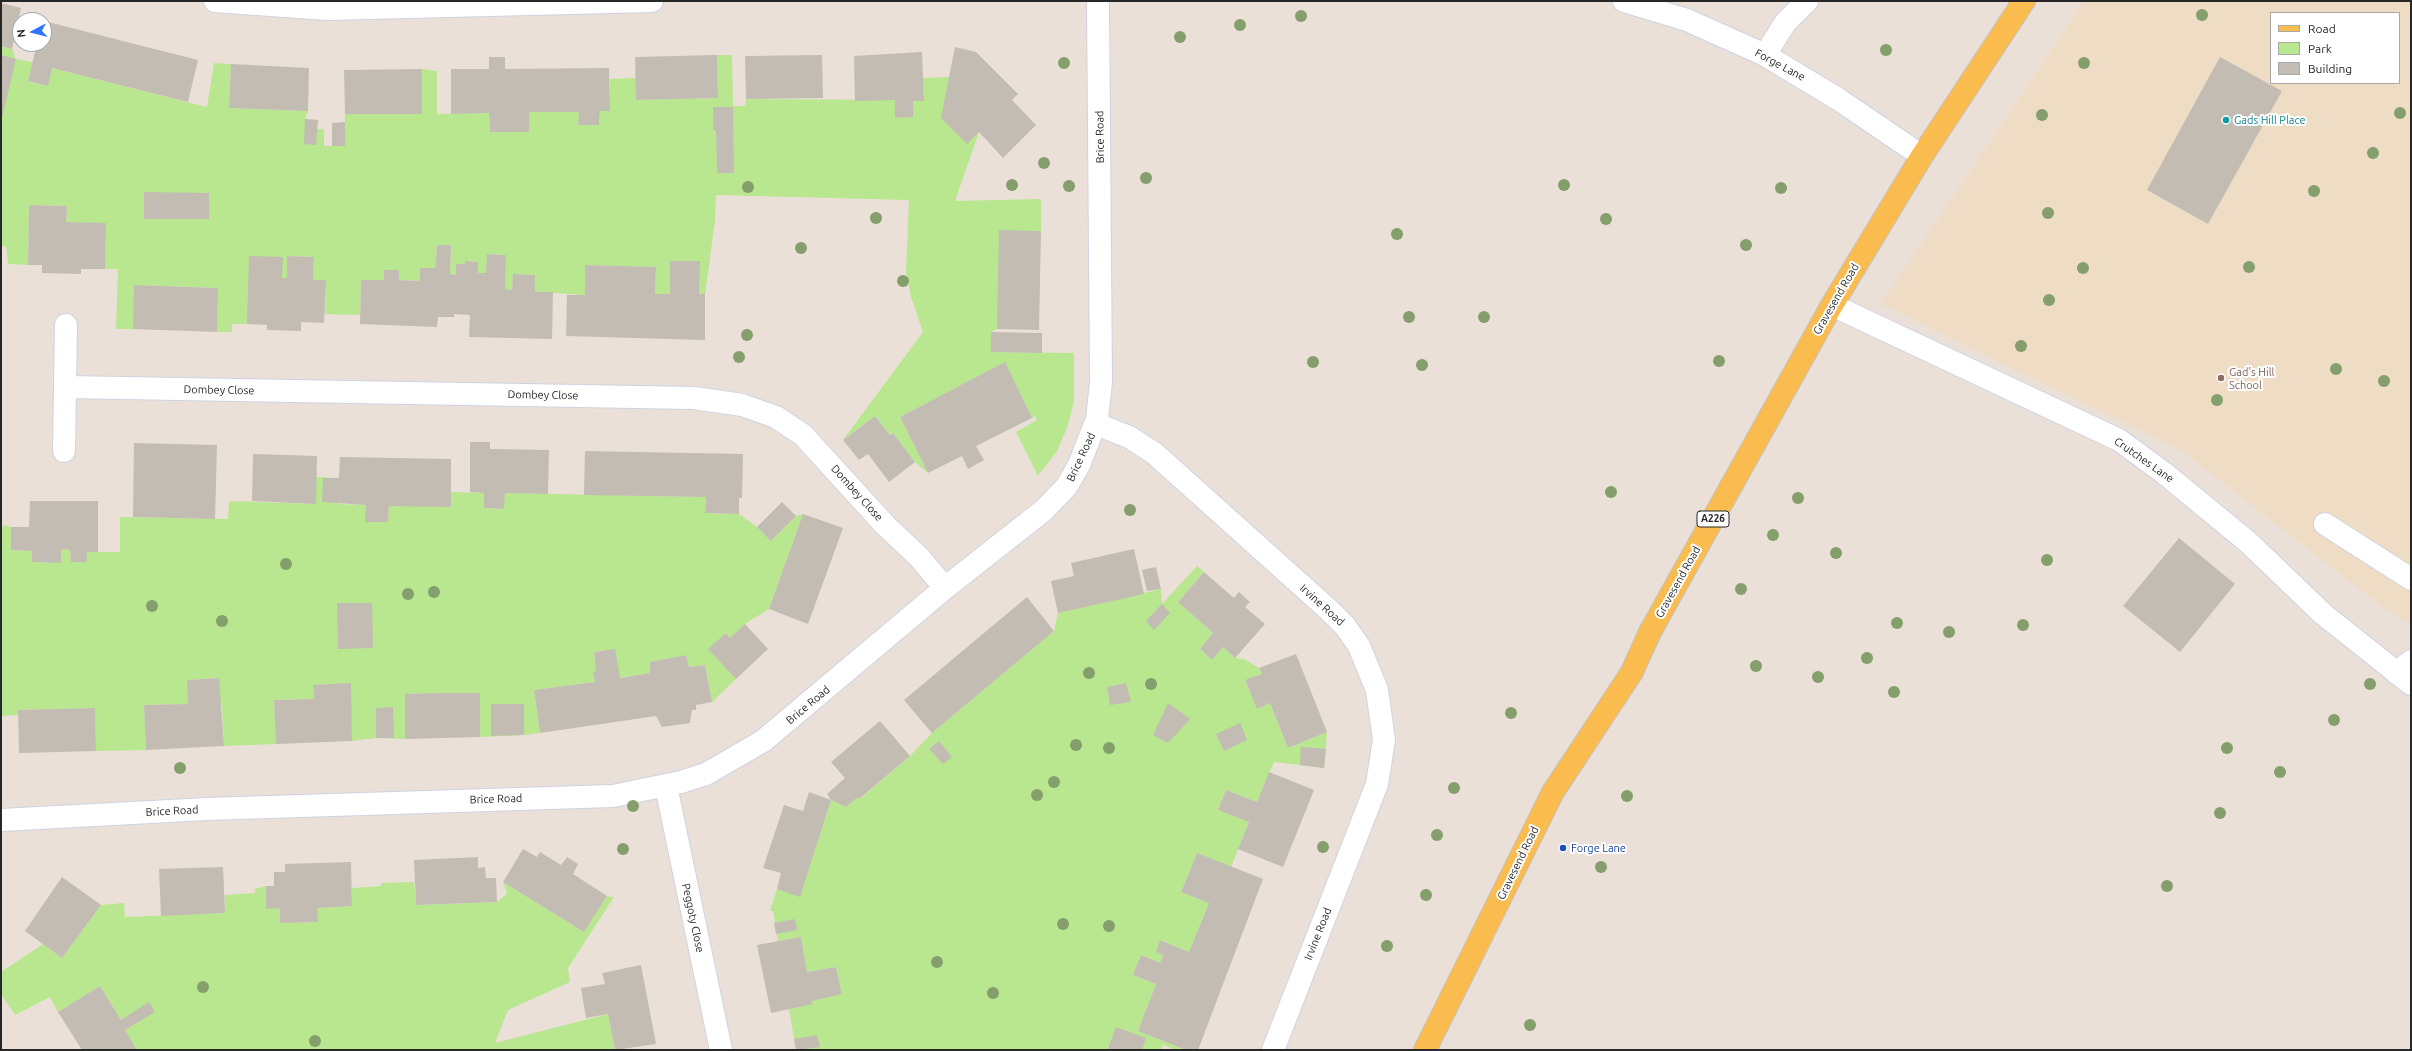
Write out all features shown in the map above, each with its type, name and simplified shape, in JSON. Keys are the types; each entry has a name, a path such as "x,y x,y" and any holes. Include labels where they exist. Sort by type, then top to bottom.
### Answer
{"main road":[{"name":"Gravesend Road","path":"1425,1050 1553,792 1632,672 1654,625 1832,305 1922,156 2024,1"}],"street":[{"path":"215,1 334,9 652,1"},
{"name":"Brice Road","path":"1,820 207,809 619,795 666,786 712,771 763,741 945,588 1044,510 1061,494 1079,465 1096,424 1101,382 1098,1"},
{"name":"Forge Lane","path":"1624,1 1687,20 1765,55 1838,98 1922,156"},
{"path":"1765,55 1785,23 1807,1"},
{"name":"Crutches Lane","path":"1832,305 2118,440 2164,473 2248,542 2323,614 2406,673"},
{"path":"64,451 66,325"},
{"name":"Dombey Close","path":"65,387 689,398 742,405 776,417 802,435 945,588"},
{"name":"Irvine Road","path":"1096,424 1130,437 1154,453 1346,626 1359,646 1378,690 1384,740 1377,784 1273,1050"},
{"path":"2325,524 2411,579"},
{"name":"Peggoty Close","path":"666,786 721,1050"}],"shaded area":[{"name":"Gad's Hill School","path":"2084,1 2411,1 2411,625 2384,608 2182,451 1881,304"}],"green space":[{"path":"1,46 12,49 16,59 33,62 28,81 47,86 52,68 207,107 214,63 231,64 229,108 308,111 305,119 318,120 317,129 324,129 324,146 345,146 345,114 422,114 422,69 437,71 437,114 489,113 490,132 529,132 529,112 579,112 579,125 599,125 600,111 610,111 610,79 636,78 636,100 718,98 717,55 732,55 733,106 745,106 746,99 895,100 896,118 913,117 913,101 924,101 923,78 949,77 979,132 955,201 1041,199 1041,231 997,329 991,332 991,352 1074,353 1074,401 1067,428 1057,451 1038,476 1016,432 1037,420 1035,416 1032,418 1004,363 900,417 928,473 915,462 893,433 890,435 875,416 843,440 923,332 911,297 906,272 909,200 716,195 715,221 705,294 699,294 699,261 670,261 670,294 655,294 656,267 585,265 585,295 535,292 535,275 513,274 512,290 505,289 506,255 487,254 486,273 478,273 478,262 466,261 465,264 456,264 456,275 450,274 451,246 437,245 435,268 420,268 420,281 399,280 399,270 384,270 384,280 361,280 360,315 325,314 326,280 313,280 314,257 287,256 287,278 282,278 247,324 232,324 232,332 217,332 218,288 135,285 133,329 116,329 118,269 105,269 106,224 66,222 67,206 29,205 28,265 8,264 6,246 1,246"},
{"path":"316,477 339,478 339,504 366,505 366,522 388,522 389,506 451,492 484,493 484,508 503,509 505,493 706,497 705,513 739,514 757,527 771,541 796,516 803,514 769,609 745,624 730,638 726,633 709,649 736,679 712,702 705,665 689,667 686,655 651,662 650,673 610,679 605,650 594,652 596,671 593,672 595,682 534,690 540,733 524,735 480,737 480,693 405,694 405,739 376,738 352,741 350,684 313,685 314,699 274,700 276,744 224,746 222,704 220,704 218,678 187,680 188,704 144,705 146,750 96,751 95,708 18,710 18,715 1,716 1,530 4,525 11,527 11,550 32,551 32,562 60,563 61,549 70,550 71,562 87,562 87,552 120,552 120,517 228,519 229,501 315,504"},
{"path":"1197,566 1204,572 1178,602 1213,633 1200,649 1212,660 1223,647 1235,658 1244,659 1259,668 1262,674 1245,681 1257,708 1270,703 1288,748 1327,732 1324,768 1274,762 1257,802 1226,790 1218,810 1249,822 1231,867 1197,853 1181,892 1209,903 1189,952 1161,940 1156,952 1163,955 1160,963 1141,955 1133,975 1156,984 1138,1031 1186,1050 1176,1050 1163,1045 1161,1050 796,1050 789,1009 813,1004 812,1001 842,994 836,967 807,972 801,937 778,941 773,911 770,911 777,889 800,896 831,800 846,807 858,797 860,799 910,756 932,733 1054,631 1058,613 1161,589 1162,604"},
{"path":"414,882 416,905 497,902 507,894 503,882 584,932 607,896 614,897 568,968 570,982 508,1010 495,1043 608,1014 615,1050 137,1050 125,1030 154,1012 149,1003 121,1020 100,986 58,1012 50,997 15,1015 1,994 1,972 43,944 62,958 101,905 124,903 125,917 225,913 225,895 255,893 255,889 266,886 266,908 280,908 280,923 317,922 317,908 352,906 352,888 381,886 381,883"}],"building":[{"path":"1,3 21,8 20,12 12,12 12,49 1,46"},
{"path":"52,23 198,60 188,102 52,68 48,86 28,81 35,52 52,52"},
{"path":"955,47 976,52 1018,94 1012,100 1036,125 1003,158 979,132 967,144 941,118"},
{"path":"922,52 924,101 913,101 913,117 895,118 895,100 855,101 854,56"},
{"path":"1,55 16,59 2,118 1,118"},
{"path":"717,55 718,98 636,100 635,57"},
{"path":"822,55 823,98 746,99 745,56"},
{"path":"489,57 505,57 505,69 609,68 610,111 600,111 599,125 578,125 579,112 529,112 529,132 490,132 489,113 451,114 451,69 489,69"},
{"name":"Gads Hill Place","path":"2220,57 2282,91 2208,224 2147,190"},
{"path":"231,64 309,68 308,111 229,108"},
{"path":"422,69 422,114 345,114 344,70"},
{"path":"713,107 733,107 734,173 717,173 716,130 713,130"},
{"path":"305,119 318,120 316,145 304,144"},
{"path":"345,122 345,146 332,146 332,123"},
{"path":"144,192 209,193 209,219 144,219"},
{"path":"29,205 67,206 66,222 106,223 105,269 81,269 81,274 42,273 42,265 28,265"},
{"path":"999,230 1041,231 1039,330 997,329"},
{"path":"437,245 451,245 450,274 456,275 456,264 465,264 465,261 478,262 478,273 486,273 487,254 506,255 505,289 512,290 513,274 535,275 535,292 553,292 552,339 469,337 470,315 454,314 454,317 438,317 437,327 360,324 361,280 384,280 384,270 399,270 399,280 420,281 420,268 435,268"},
{"path":"249,256 283,257 282,278 287,278 287,256 314,257 313,280 326,280 324,323 301,322 301,331 267,330 267,325 247,324"},
{"path":"670,261 700,261 699,294 705,294 705,340 566,336 567,295 585,295 585,265 656,267 655,294 670,294"},
{"path":"134,285 218,288 217,332 133,329"},
{"path":"991,332 1042,333 1042,353 991,352"},
{"path":"1005,362 1032,418 976,446 984,460 968,469 962,456 928,473 900,417"},
{"path":"875,416 890,435 893,433 915,462 889,482 868,454 859,460 843,440"},
{"path":"470,442 490,442 490,449 549,450 548,494 505,493 504,509 484,508 484,493 470,492"},
{"path":"134,443 217,445 215,519 133,517"},
{"path":"585,451 743,454 742,498 739,498 739,514 705,513 706,497 584,495"},
{"path":"253,454 317,456 316,504 252,501"},
{"path":"340,457 451,459 451,507 389,506 388,522 365,522 366,505 322,502 323,478 339,478"},
{"path":"30,501 98,501 98,552 87,552 87,562 71,562 70,550 61,549 61,563 32,562 32,551 11,550 11,527 29,527"},
{"path":"782,502 796,516 771,541 757,527"},
{"path":"803,514 843,528 808,624 769,609"},
{"path":"2179,538 2235,584 2180,652 2123,606"},
{"path":"1134,549 1144,594 1058,613 1051,581 1074,576 1071,563"},
{"path":"1156,567 1161,589 1147,591 1142,570"},
{"path":"1204,572 1234,598 1239,592 1250,602 1245,607 1265,624 1235,658 1223,647 1212,660 1200,649 1213,633 1178,602"},
{"path":"1027,597 1054,631 932,733 904,700"},
{"path":"337,603 372,603 373,648 338,649"},
{"path":"1162,604 1170,613 1154,630 1146,621"},
{"path":"745,624 768,649 736,679 708,649 726,633 730,638"},
{"path":"615,649 620,678 650,673 650,662 686,655 689,667 705,665 712,702 696,705 696,710 692,710 690,723 662,727 656,716 540,733 534,690 595,682 593,672 596,671 594,652"},
{"path":"1296,654 1327,732 1288,748 1270,703 1257,709 1245,680 1262,674 1259,668"},
{"path":"219,678 224,746 146,750 144,705 188,704 187,680"},
{"path":"351,683 352,741 276,744 274,700 314,699 313,685"},
{"path":"1126,683 1131,702 1110,705 1107,687"},
{"path":"480,693 480,737 405,739 405,694"},
{"path":"1168,703 1190,719 1168,743 1153,735"},
{"path":"491,704 524,704 524,735 491,736"},
{"path":"393,707 394,738 376,738 376,708"},
{"path":"95,708 96,751 19,753 18,710"},
{"path":"880,721 910,756 859,799 858,797 846,807 831,800 827,794 845,778 831,762"},
{"path":"1240,723 1247,740 1224,751 1216,734"},
{"path":"939,741 952,757 943,764 929,749"},
{"path":"1301,747 1326,749 1324,768 1300,765"},
{"path":"1269,772 1314,790 1283,867 1238,849 1249,822 1218,810 1226,790 1257,802"},
{"path":"809,792 831,800 800,897 777,889 781,873 763,868 784,805 803,811"},
{"path":"523,849 537,857 540,852 561,865 567,857 578,864 573,874 607,896 584,932 503,882"},
{"path":"1197,853 1263,879 1198,1050 1186,1050 1138,1031 1156,984 1133,975 1141,955 1160,963 1163,955 1156,952 1160,940 1189,952 1209,903 1181,892"},
{"path":"478,857 478,868 485,867 486,878 496,878 497,902 416,905 414,860"},
{"path":"351,862 352,906 317,908 318,922 280,923 280,908 266,909 266,886 274,886 274,872 285,872 285,864"},
{"path":"223,867 225,913 161,916 159,869"},
{"path":"62,877 101,905 62,958 25,931"},
{"path":"795,919 797,930 776,934 774,923"},
{"path":"801,937 807,972 836,967 842,994 812,1001 813,1004 771,1013 757,945"},
{"path":"641,965 656,1044 615,1050 608,1014 586,1018 581,988 605,984 602,973"},
{"path":"100,986 121,1020 149,1002 155,1012 125,1030 137,1050 82,1050 58,1012"},
{"path":"1116,1027 1146,1038 1142,1050 1108,1049"},
{"path":"817,1035 820,1047 796,1050 794,1039"}],"place":[{"name":"Gads Hill Place","path":"2226,120"},
{"name":"Gad's Hill School","path":"2221,378"},
{"name":"Forge Lane","path":"1563,848"}]}
